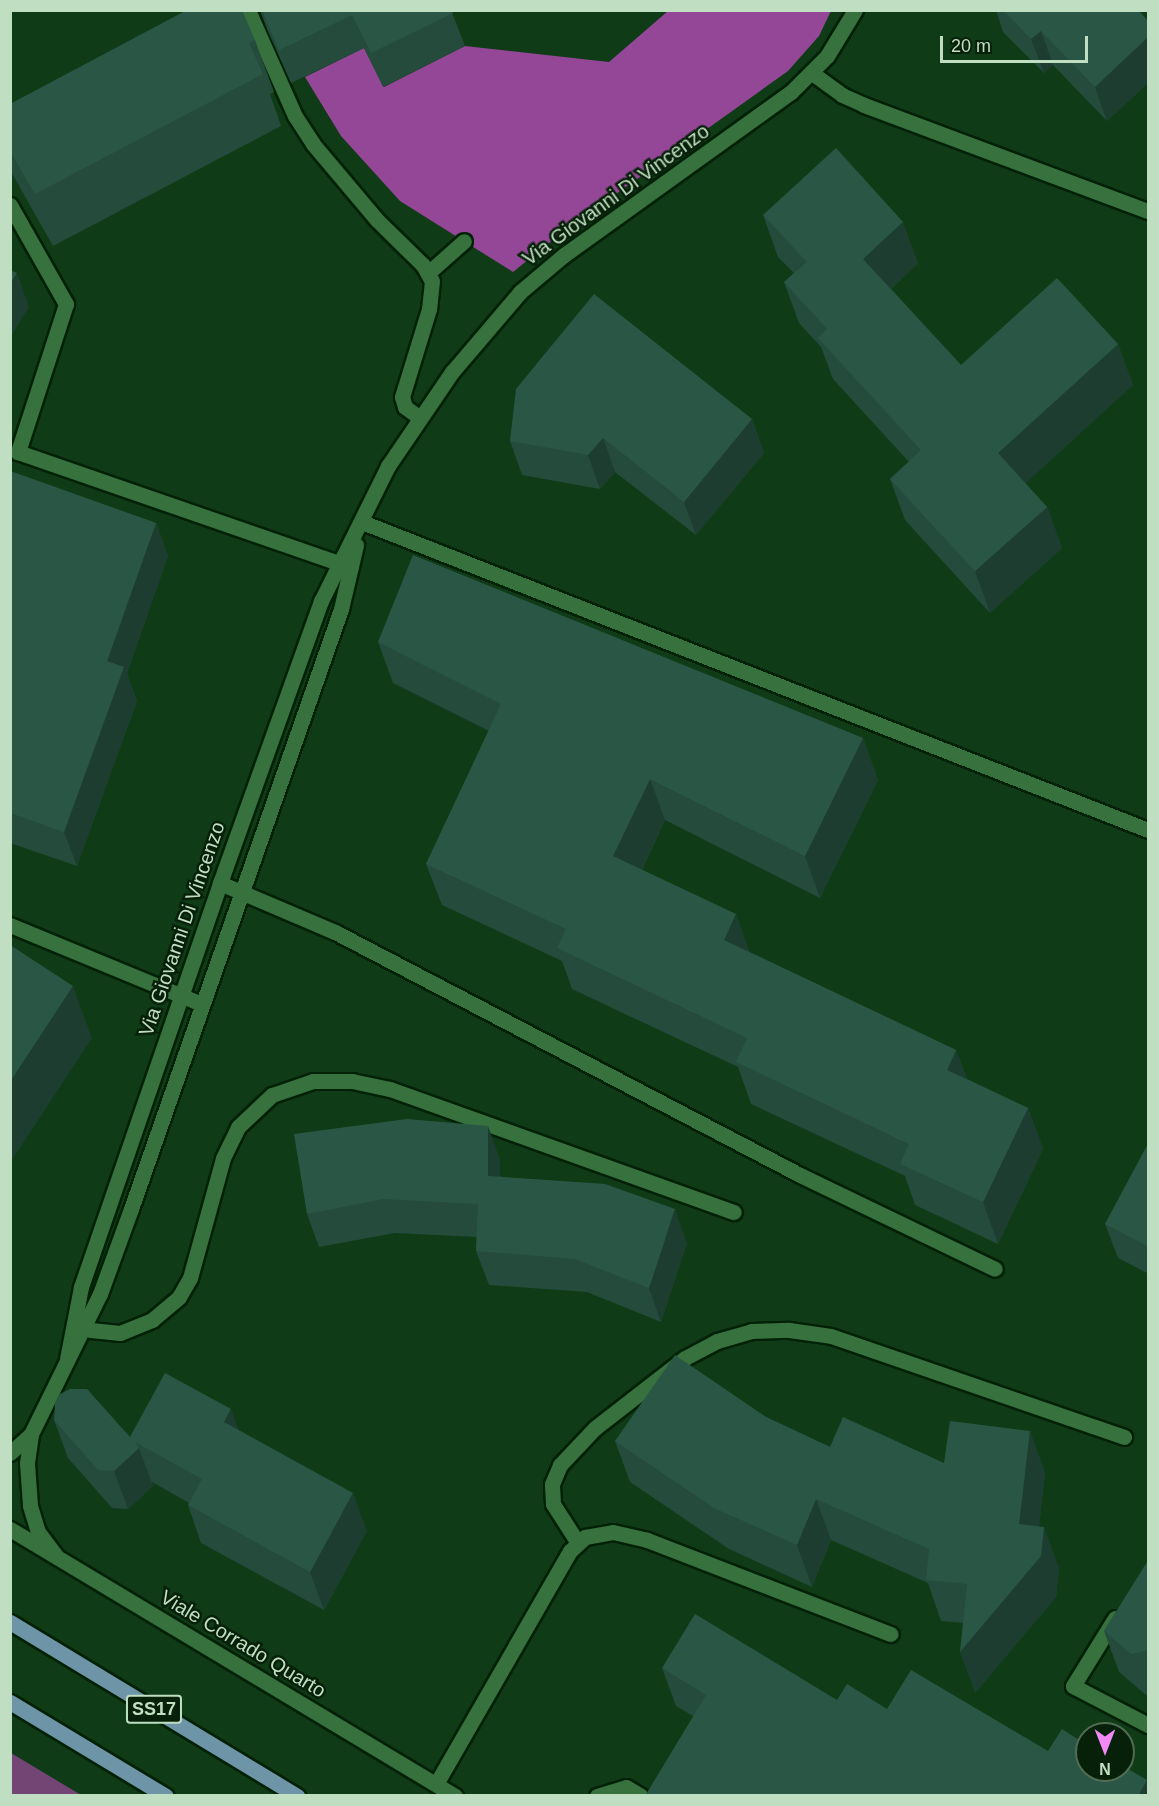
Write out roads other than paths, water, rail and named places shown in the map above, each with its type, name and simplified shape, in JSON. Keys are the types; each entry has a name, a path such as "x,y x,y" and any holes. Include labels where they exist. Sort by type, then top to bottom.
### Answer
{"main road":[{"name":"SS17","path":"10,1622 297,1796"},
{"path":"10,1702 166,1796"}],"street":[{"path":"248,10 287,98 313,144 335,173 428,273 431,299 402,397 405,406 419,417"},
{"name":"Via Giovanni Di Vincenzo","path":"78,1325 100,1294 341,609 346,565 362,522 388,466 419,417 489,327 541,273 750,124 812,73 839,40 855,10"},
{"path":"812,73 842,95 864,105 1149,211"},
{"path":"10,205 66,304 18,452 346,565"},
{"path":"428,273 464,241"},
{"path":"362,522 1149,830"},
{"name":"Via Giovanni Di Vincenzo","path":"57,1557 38,1532 30,1505 27,1463 31,1434 67,1359 78,1325 81,1287 220,883 321,601 346,565"},
{"path":"220,883 335,932 800,1174 995,1269"},
{"path":"10,925 202,1004"},
{"path":"78,1325 110,1333 131,1329 162,1313 179,1297 190,1278 223,1158 238,1127 272,1095 313,1081 352,1081 390,1089 734,1212"},
{"path":"578,1543 553,1504 552,1484 560,1465 595,1428 685,1358 717,1341 751,1331 789,1330 831,1336 1124,1437"},
{"name":"Via Giovanni Di Vincenzo","path":"10,1453 31,1434"},
{"name":"Viale Corrado Quarto","path":"10,1529 454,1796"},
{"path":"436,1784 578,1543 599,1533 638,1537 891,1634"},
{"path":"1125,1601 1073,1686 1149,1725"},
{"path":"597,1796 626,1787 641,1796"}]}
